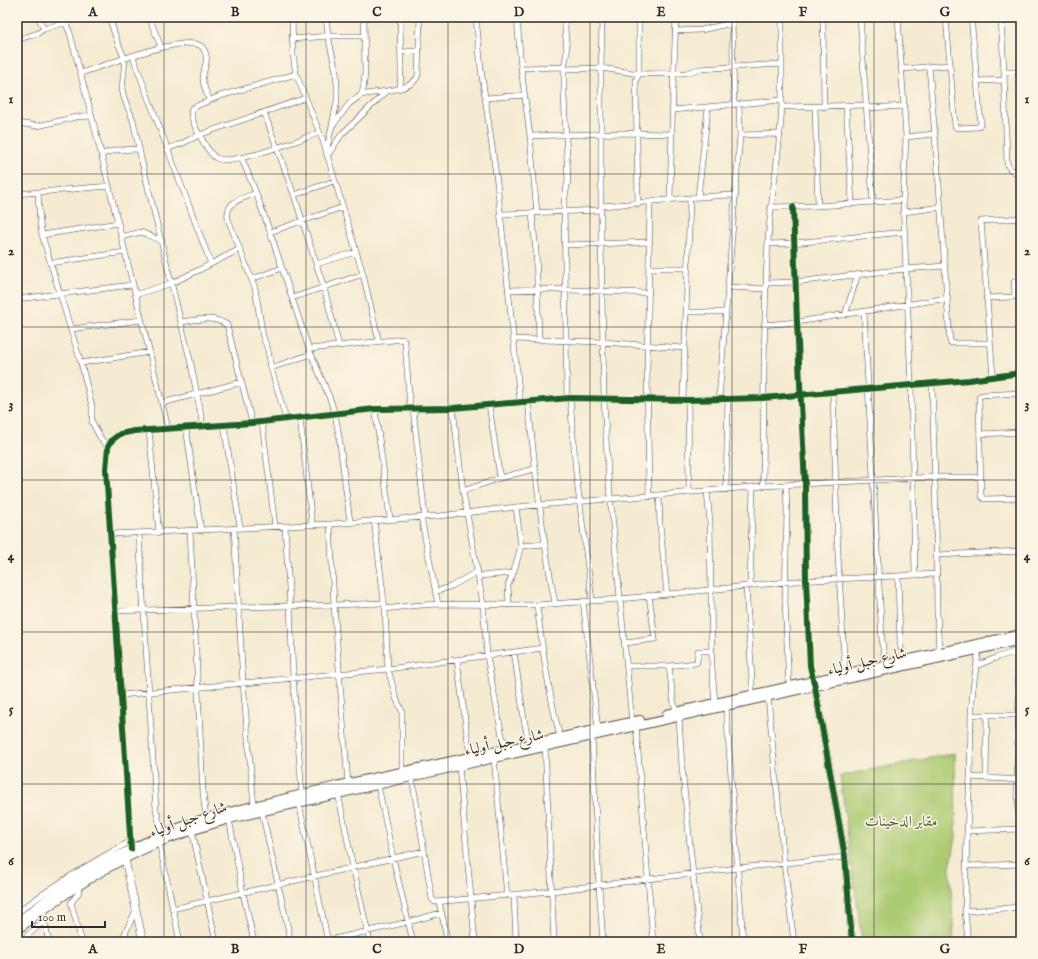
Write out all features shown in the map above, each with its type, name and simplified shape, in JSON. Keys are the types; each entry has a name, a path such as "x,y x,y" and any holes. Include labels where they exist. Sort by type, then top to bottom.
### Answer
{"main road":[{"name":"شارع جبل أولياء","path":"678,714 726,707 814,684 978,647 1021,634"},
{"name":"شارع جبل أولياء","path":"17,930 42,910 128,850 159,842 229,819 299,804 337,790 348,784 560,737 592,737 634,724 678,714 715,703 789,686 814,684 844,673 884,665 906,663 940,652 1018,641"},
{"name":"شارع جبل أولياء","path":"17,922 62,888 96,867 162,834 206,818 302,794 378,785 545,747 598,729 634,724"}],"street":[{"path":"38,17 44,29"},
{"path":"63,17 70,33 102,154 132,285 168,428"},
{"path":"17,40 38,34 44,29 82,17"},
{"path":"109,17 125,59 122,89 133,120 172,282 203,426"},
{"path":"149,17 161,47"},
{"path":"292,17 292,39 296,74 319,133 343,207 363,274 379,342"},
{"path":"326,17 328,36 336,71 337,86 337,102 326,155"},
{"path":"361,95 365,84 364,17"},
{"path":"400,17 400,88"},
{"path":"332,126 349,104 361,95 400,88 412,84 417,79 420,17"},
{"path":"476,17 500,214 520,401"},
{"path":"517,17 521,68 530,136 539,340"},
{"path":"564,17 567,52 564,68 564,95 568,180 564,211 564,245 568,398 592,600"},
{"path":"602,17 601,292 604,400 620,599 634,724 649,880 653,942"},
{"path":"638,204 636,80 639,74 639,17"},
{"path":"670,199 673,110 672,90 676,17"},
{"path":"675,31 701,30 738,17"},
{"path":"762,486 764,325 770,207 780,134 782,107 782,17"},
{"path":"823,17 824,107"},
{"path":"860,17 873,202"},
{"path":"898,17 906,137 903,200 911,385 915,575"},
{"path":"946,17 955,126 957,128 978,128 980,126 971,17"},
{"path":"1000,17 1004,72 1007,163 1009,168 1021,177"},
{"path":"719,399 740,135 733,68 732,19"},
{"path":"292,39 328,36 364,36"},
{"path":"81,73 161,47 189,43 199,45 202,47 207,58 203,76 209,99"},
{"path":"401,52 419,52"},
{"path":"133,57 144,82 167,149 211,264"},
{"path":"521,68 601,68 639,74 686,73 699,69 782,64"},
{"path":"902,69 949,65"},
{"path":"929,67 948,298 950,342 990,343"},
{"path":"1004,72 1021,72"},
{"path":"296,74 209,99 195,106 190,113 200,135 214,157 218,159 242,159 319,133"},
{"path":"977,81 1004,80"},
{"path":"326,155 342,134 387,91"},
{"path":"486,98 524,95"},
{"path":"167,149 183,144 200,135 305,98"},
{"path":"673,110 708,108 782,100"},
{"path":"846,106 852,204"},
{"path":"782,107 905,106"},
{"path":"815,107 818,206"},
{"path":"698,197 708,108"},
{"path":"264,112 294,195 324,288 339,346"},
{"path":"17,123 38,126 76,117 92,116"},
{"path":"530,136 566,134 672,134"},
{"path":"740,135 780,134"},
{"path":"906,137 934,134"},
{"path":"102,154 116,150 139,149"},
{"path":"242,159 270,232 310,352 335,414 350,522"},
{"path":"294,195 334,181"},
{"path":"17,194 109,186"},
{"path":"38,193 42,235 81,363 92,406 92,422 101,440 108,448"},
{"path":"256,193 232,204 228,208 227,212 228,219 252,279 257,297 261,329 286,419"},
{"path":"500,214 564,211 638,204 670,199 736,195"},
{"path":"689,492 684,348 690,198"},
{"path":"770,207 818,206 903,200"},
{"path":"649,497 647,345 650,202"},
{"path":"270,232 343,207"},
{"path":"793,207 796,322 805,485 806,580 810,666 845,857 852,942"},
{"path":"904,212 941,208"},
{"path":"993,377 981,221 1021,218"},
{"path":"42,235 118,223"},
{"path":"121,237 141,232 162,241"},
{"path":"768,244 794,243 904,232"},
{"path":"564,245 650,242"},
{"path":"135,295 172,282 240,249"},
{"path":"50,263 125,252"},
{"path":"316,264 356,252"},
{"path":"766,282 796,282 858,274 945,266"},
{"path":"252,279 282,268"},
{"path":"649,268 687,268"},
{"path":"292,298 363,274"},
{"path":"845,315 858,274"},
{"path":"986,298 1013,296 1015,294 1014,282 1021,281"},
{"path":"17,299 132,285"},
{"path":"728,287 766,289"},
{"path":"508,290 544,289 649,293"},
{"path":"764,325 845,315 948,298"},
{"path":"686,312 726,312"},
{"path":"864,312 884,665"},
{"path":"180,322 208,319 220,321 227,325 252,423"},
{"path":"71,329 141,320"},
{"path":"514,339 602,342 684,348"},
{"path":"271,368 310,352 339,346 404,340 423,517 438,604"},
{"path":"81,363 150,352"},
{"path":"143,942 136,910 128,850 121,695 106,469 108,448 112,440 120,434 168,428 252,423 375,409 453,408 568,398 604,400 685,400 764,398 932,384 1021,373"},
{"path":"162,403 242,382"},
{"path":"932,384 937,555 936,574 940,652"},
{"path":"833,393 839,579 844,673"},
{"path":"1021,393 980,395 981,496 982,498 1021,498"},
{"path":"726,490 728,399"},
{"path":"528,401 534,469 555,603"},
{"path":"489,405 500,478"},
{"path":"453,408 466,513 483,604 487,656 502,736 508,749"},
{"path":"375,409 390,518"},
{"path":"300,418 312,524"},
{"path":"262,422 275,526"},
{"path":"224,424 237,527 238,606 254,806"},
{"path":"186,427 201,531"},
{"path":"149,430 159,532"},
{"path":"980,434 1021,432"},
{"path":"463,491 500,478 534,469"},
{"path":"110,534 201,531 237,527 330,524 762,486 805,485 934,477 980,477"},
{"path":"786,485 787,543 785,582 789,686"},
{"path":"752,695 748,585 753,487"},
{"path":"707,491 710,523 712,651 715,703"},
{"path":"659,496 666,594"},
{"path":"509,605 508,585 513,574 521,546 516,507"},
{"path":"374,520 384,603 388,669 396,698 402,711 402,772"},
{"path":"330,524 334,605 348,784"},
{"path":"285,526 293,678 302,794"},
{"path":"190,531 197,688 206,818"},
{"path":"139,533 156,809 162,834"},
{"path":"521,546 545,544"},
{"path":"937,555 1021,551"},
{"path":"435,592 452,586 478,573 513,574"},
{"path":"384,610 409,606 438,604 537,605 620,599 806,580 936,574"},
{"path":"898,576 900,644 906,663"},
{"path":"625,643 655,639 650,596"},
{"path":"582,601 598,729"},
{"path":"115,611 238,606 384,603"},
{"path":"537,605 554,712 560,737"},
{"path":"1018,641 1015,652 1018,662 1020,715 1019,780 1021,860"},
{"path":"968,942 965,911 967,831 971,715 978,647"},
{"path":"121,695 388,669 543,648"},
{"path":"976,666 1021,650"},
{"path":"627,666 669,666 697,663 698,651 712,651"},
{"path":"514,652 529,744"},
{"path":"457,660 468,742 473,756"},
{"path":"669,666 673,698 678,714 682,768 700,942"},
{"path":"768,697 784,863 794,942"},
{"path":"726,707 743,942"},
{"path":"971,715 1020,715"},
{"path":"986,778 987,715"},
{"path":"592,737 598,886 603,942"},
{"path":"545,747 554,942"},
{"path":"494,758 507,896"},
{"path":"460,766 475,942"},
{"path":"412,777 432,899 435,902 507,896 649,880 737,868 845,857"},
{"path":"970,778 1019,780"},
{"path":"378,785 393,858 413,942"},
{"path":"337,790 370,942"},
{"path":"299,804 313,877 328,941"},
{"path":"262,812 291,942"},
{"path":"229,819 254,942"},
{"path":"967,831 1020,829"},
{"path":"192,830 216,942"},
{"path":"159,842 180,942"},
{"path":"17,913 42,894 91,863 128,850"},
{"path":"172,908 424,851"},
{"path":"966,866 1021,864"},
{"path":"77,885 79,892 71,903 82,942"},
{"path":"514,895 516,942"},
{"path":"439,902 448,942"},
{"path":"965,911 1021,907"},
{"path":"42,910 49,942"},
{"path":"121,942 136,910"},
{"path":"321,942 368,932 441,913"},
{"path":"17,938 19,942 44,921"}],"green space":[{"name":"مقابر الدخينات","path":"955,753 956,838 950,868 954,942 862,942 840,776"}],"cycle path":[{"path":"793,207 805,485 806,580 810,666 845,857 852,942"},
{"path":"131,849 106,469 108,447 112,440 120,434 134,431 252,423 375,409 453,408 570,398 688,400 763,398 969,380 1021,373"}]}
